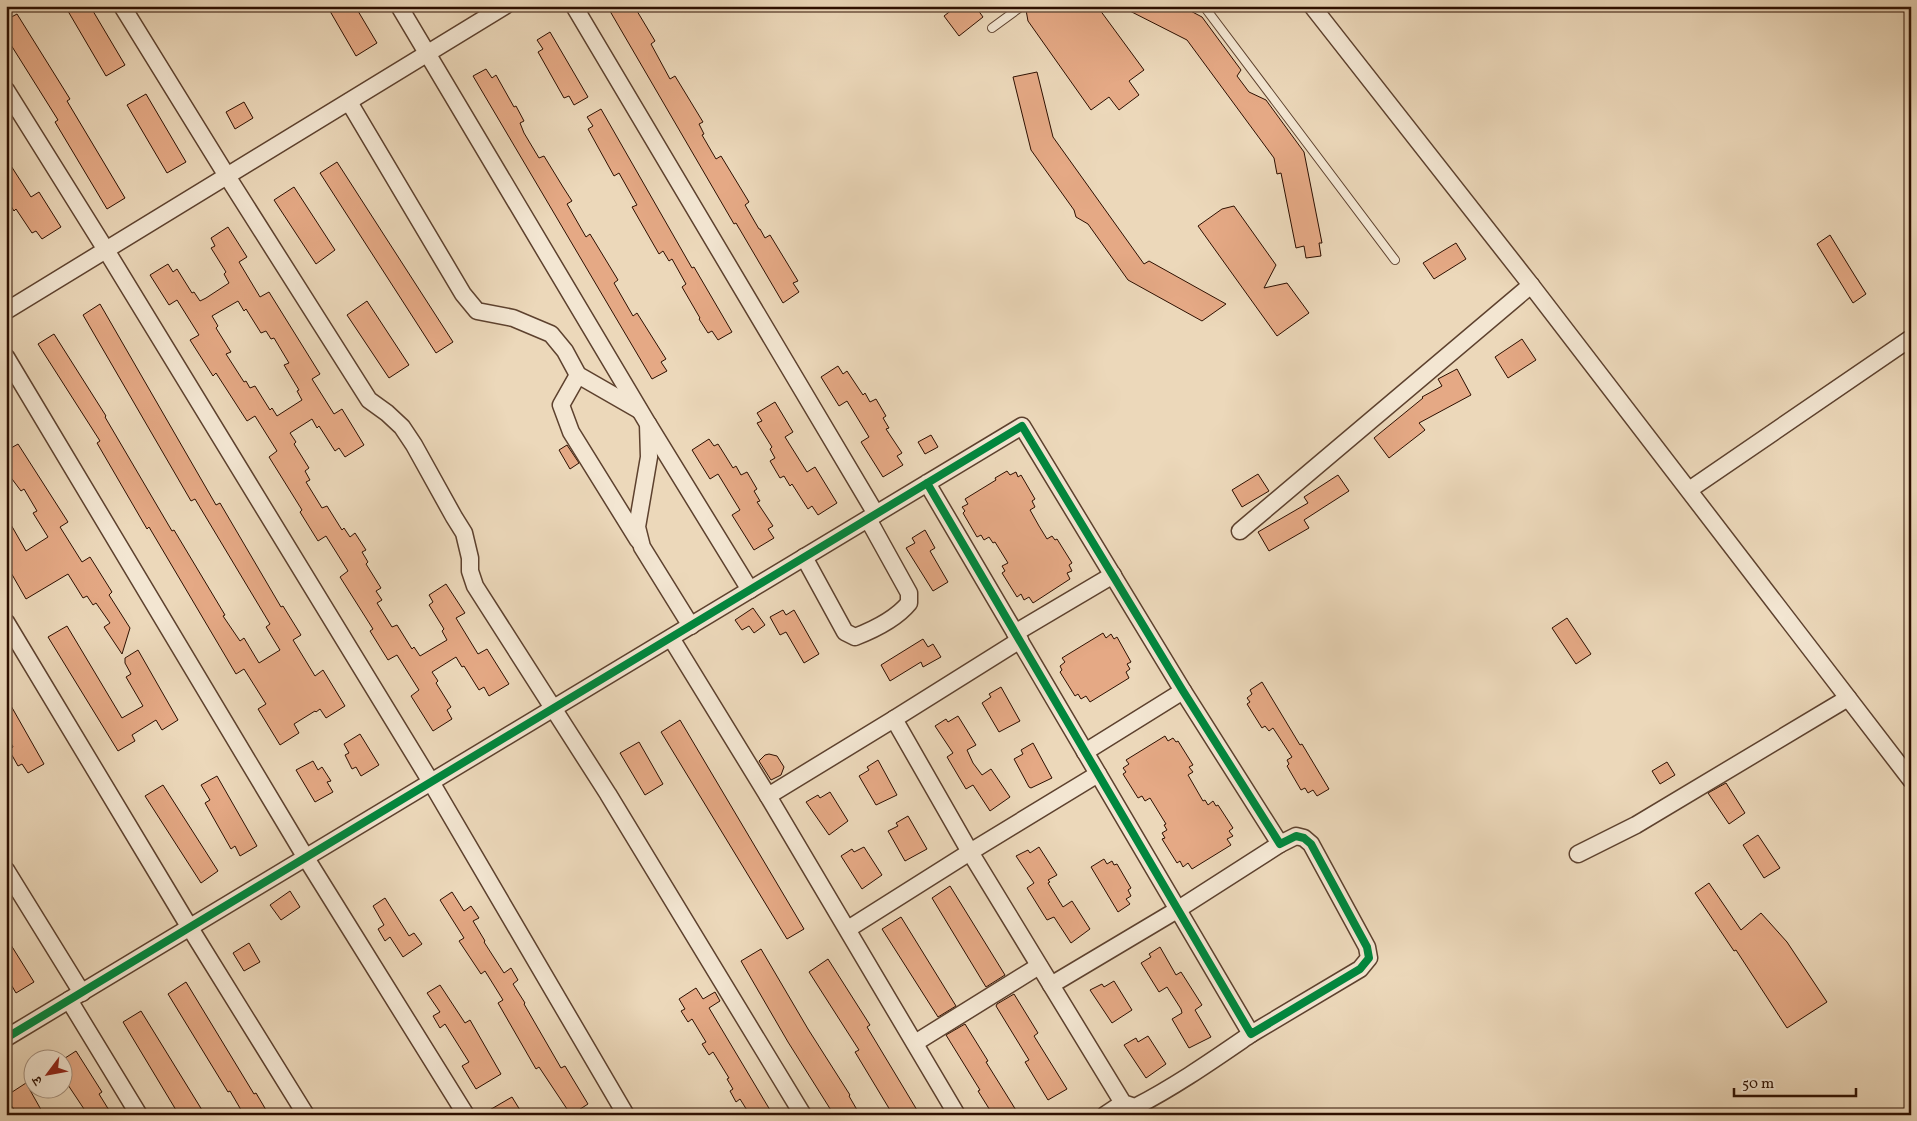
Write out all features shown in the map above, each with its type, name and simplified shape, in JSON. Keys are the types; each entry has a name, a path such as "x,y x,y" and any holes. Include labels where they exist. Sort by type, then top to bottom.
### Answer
{"street":[{"path":"122,6 369,400 388,413 414,445 464,533 470,558 470,571 476,586 552,709 608,794 803,1115"},
{"path":"399,6 644,418 750,590"},
{"path":"6,311 506,6"},
{"path":"574,6 872,517 909,593 909,603 903,610 867,633 855,637 845,632 804,557"},
{"path":"1312,6 1531,285 1911,780"},
{"path":"6,90 431,782 626,1115"},
{"path":"348,102 463,294 477,311 513,318 551,334 566,351 578,375 644,418 649,458 637,527 642,547"},
{"path":"1240,531 1531,285"},
{"path":"1689,490 1911,338"},
{"path":"6,357 306,858 466,1115"},
{"path":"578,375 561,405 571,432 691,626"},
{"path":"6,1038 1022,426 1183,691 1280,844"},
{"path":"927,483 1251,1034"},
{"path":"768,796 894,719 1113,576"},
{"path":"6,622 190,928 306,1115"},
{"path":"671,638 768,796 958,1115"},
{"path":"1085,752 1183,691"},
{"path":"1578,854 1636,825 1848,698"},
{"path":"894,719 970,852 1050,985 1123,1103 1136,1107 1174,1086 1251,1034 1360,969 1369,958 1368,946 1311,844 1304,838 1296,836 1280,844 1177,910 1050,985"},
{"path":"848,929 1098,774"},
{"path":"6,870 139,1115"},
{"path":"915,1043 1039,966"},
{"path":"1105,1115 1123,1103"}],"lane":[{"path":"992,28 1022,6"},
{"path":"1206,7 1395,260"}],"building":[{"path":"65,6 90,6 125,65 106,76"},
{"path":"327,6 355,6 377,43 356,56"},
{"path":"607,6 634,6 655,41 651,44 670,79 675,76 703,122 699,124 704,134 702,135 716,159 721,156 749,202 745,205 759,229 765,238 770,235 798,281 793,283 799,292 783,303 736,223 734,224"},
{"path":"957,6 975,6 983,17 959,36 944,16"},
{"path":"1028,6 1097,6 1144,70 1129,81 1139,95 1119,110 1109,97 1091,110 1028,21 1026,10"},
{"path":"1120,6 1181,6 1202,17 1241,70 1237,76 1249,92 1266,100 1304,152 1322,243 1319,243 1321,256 1306,258 1304,246 1296,248 1281,173 1277,174 1274,158 1187,40"},
{"path":"17,14 70,99 67,101 125,198 107,209 55,122 58,120 6,37 6,20"},
{"path":"550,32 588,97 574,105 569,96 564,98 538,52 543,49 537,40"},
{"path":"486,69 492,78 496,75 514,107 516,106 524,121 520,123 524,133 539,158 544,156 572,201 567,204 586,237 590,234 618,280 614,283 633,316 637,313 666,359 661,362 667,371 652,379 473,76"},
{"path":"1037,72 1053,137 1144,264 1149,261 1226,304 1202,321 1128,280 1088,224 1076,217 1074,210 1031,150 1013,77"},
{"path":"146,94 186,162 167,173 127,105"},
{"path":"244,102 253,118 235,129 226,112"},
{"path":"601,109 692,268 694,267 732,332 718,340 712,331 708,333 699,319 682,287 686,284 672,259 669,261 663,251 659,254 632,207 637,205 619,173 614,176 588,129 593,126 587,117"},
{"path":"6,158 31,197 39,192 61,227 42,239 36,231 32,233 6,198"},
{"path":"337,162 453,342 436,353 320,173"},
{"path":"294,187 335,250 316,264 274,200"},
{"path":"1234,206 1276,265 1264,288 1287,283 1309,313 1277,336 1198,226 1222,209"},
{"path":"228,227 247,257 239,262 260,297 269,292 320,374 312,379 334,414 342,409 364,445 345,457 339,448 335,451 319,426 317,428 312,419 290,433 296,442 294,444 309,468 305,471 310,480 306,482 322,508 327,506 342,530 344,528 350,537 355,533 366,550 362,552 368,562 366,564 381,588 376,591 382,600 377,603 392,627 397,625 412,649 414,647 420,656 447,640 442,631 444,629 429,605 433,602 429,595 446,584 465,613 456,618 478,654 487,649 509,684 489,696 484,687 479,690 456,657 432,672 438,681 436,683 451,707 447,710 452,719 433,731 411,696 419,690 397,655 388,660 370,631 373,629 340,577 348,571 326,536 318,541 300,512 302,510 269,457 277,451 255,416 247,421 216,373 213,376 190,340 199,335 177,300 169,305 150,275 168,264 173,272 177,269 192,293 194,292 200,301 206,298 229,283 224,274 226,272 211,248 215,246 211,238","holes":["238,301 244,311 246,309 261,333 266,331 271,339 274,338 289,363 284,365 299,390 297,391 302,400 277,416 272,408 270,410 255,386 250,388 246,381 244,382 226,354 231,352 216,328 218,326 212,316"]},
{"path":"1830,235 1866,294 1853,303 1817,244"},
{"path":"1456,243 1466,259 1434,279 1423,263"},
{"path":"367,301 409,365 389,378 347,315"},
{"path":"100,304 216,505 220,503 281,607 283,606 301,635 293,640 315,676 323,670 345,706 326,718 320,709 315,711 294,724 299,733 280,745 258,709 266,704 244,669 236,674 149,527 147,529 97,443 100,441 38,344 54,334 106,416 172,531 174,530 225,615 223,616 240,641 244,638 259,663 280,650 266,627 270,624 195,499 191,501 83,315"},
{"path":"1522,339 1536,360 1508,378 1495,357"},
{"path":"838,366 843,374 847,371 870,402 876,399 886,416 883,418 889,428 886,429 902,453 897,456 903,465 883,477 861,442 869,437 847,401 839,406 821,377"},
{"path":"1457,369 1471,395 1419,423 1425,430 1389,458 1374,438 1422,397 1442,386 1438,379"},
{"path":"775,402 793,432 785,437 807,472 815,467 837,503 818,515 812,506 808,509 792,484 790,486 784,476 780,478 770,461 775,458 770,449 772,447 757,423 762,421 757,413"},
{"path":"931,435 938,447 925,454 918,442"},
{"path":"709,439 714,446 718,444 733,468 736,466 741,475 747,472 757,489 754,491 760,501 757,502 773,526 768,529 774,538 754,550 732,515 740,510 718,474 710,479 692,450"},
{"path":"18,444 68,522 60,527 82,562 90,557 112,592 109,595 130,628 122,654 104,627 110,623 96,603 93,605 87,596 83,598 68,574 26,599 6,564 6,516 26,551 48,537 33,513 37,511 24,489 21,491 6,471 6,451"},
{"path":"567,445 579,463 570,469 559,450"},
{"path":"1007,471 1010,475 1016,472 1018,477 1021,475 1035,499 1032,501 1035,507 1030,510 1039,526 1047,539 1052,536 1055,540 1057,539 1072,563 1069,565 1072,571 1067,573 1070,579 1033,603 1029,597 1024,600 1021,594 1017,597 1002,573 1005,571 1002,566 1008,563 995,542 993,543 989,537 984,540 981,535 977,537 963,513 965,511 962,507 968,504 965,499"},
{"path":"1258,474 1269,491 1242,507 1232,490"},
{"path":"1338,475 1349,491 1304,520 1309,528 1269,551 1258,532 1308,503 1304,497"},
{"path":"925,530 935,548 930,551 948,582 933,591 906,548 915,543 912,538"},
{"path":"753,608 765,625 754,633 749,626 742,630 735,620"},
{"path":"783,610 786,615 794,610 819,654 804,663 786,632 780,635 770,617"},
{"path":"1567,618 1591,654 1576,664 1552,628"},
{"path":"67,626 122,718 143,706 126,677 131,674 125,663 125,658 138,650 178,720 162,730 156,720 132,735 135,741 118,751 48,637"},
{"path":"1103,633 1106,638 1111,634 1114,639 1117,637 1131,662 1127,664 1130,669 1126,672 1129,678 1090,702 1086,696 1081,699 1078,694 1075,696 1060,672 1062,670 1060,666 1065,662 1062,658"},
{"path":"923,639 928,647 933,644 941,657 923,667 921,662 890,681 881,665"},
{"path":"1262,682 1329,789 1317,796 1313,790 1308,793 1305,788 1301,790 1287,766 1289,764 1287,760 1292,757 1273,728 1269,731 1265,726 1262,728 1247,704 1250,702 1247,698 1252,694 1250,690"},
{"path":"1001,687 1020,721 999,732 982,703 991,697 989,694"},
{"path":"6,697 44,764 28,773 22,764 18,766 9,750 13,747 6,734"},
{"path":"958,716 976,745 967,750 973,763 982,775 991,769 1010,797 990,811 973,785 966,789 947,757 953,753 935,726 946,719 948,722"},
{"path":"680,720 804,929 787,939 661,732"},
{"path":"360,734 379,765 361,776 356,767 352,769 345,755 349,753 344,744"},
{"path":"1165,736 1168,741 1173,738 1176,742 1178,741 1193,765 1189,767 1193,772 1188,775 1203,801 1205,800 1208,805 1213,801 1216,806 1218,805 1233,828 1229,831 1233,836 1227,839 1231,845 1192,869 1188,863 1183,867 1180,861 1177,863 1162,839 1165,838 1162,833 1167,830 1164,825 1166,824 1150,798 1145,801 1142,796 1138,798 1123,774 1126,772 1123,768 1129,764 1126,760"},
{"path":"639,742 663,784 645,795 620,753"},
{"path":"1033,743 1052,778 1031,788 1014,759 1023,754 1021,750"},
{"path":"769,754 777,756 784,767 781,775 771,780 759,761"},
{"path":"878,760 897,795 876,805 859,776 869,770 867,767"},
{"path":"313,761 318,770 322,767 331,781 327,782 333,792 315,802 296,770"},
{"path":"1667,762 1675,775 1660,784 1652,771"},
{"path":"217,776 257,846 240,856 235,846 231,849 205,803 210,800 201,785"},
{"path":"1726,783 1745,813 1729,824 1708,793"},
{"path":"163,785 218,871 201,883 145,796"},
{"path":"830,792 848,821 829,835 806,802 818,795 820,798"},
{"path":"908,816 927,849 905,861 888,831 898,826 896,823"},
{"path":"1758,835 1780,868 1764,878 1743,845"},
{"path":"864,847 882,875 862,889 841,856 852,849 854,852"},
{"path":"1039,847 1057,875 1048,880 1050,882 1048,883 1063,907 1072,901 1090,929 1071,943 1054,917 1047,920 1027,888 1034,883 1016,856 1028,850 1030,853"},
{"path":"1104,859 1107,864 1112,861 1114,865 1117,864 1131,888 1128,890 1131,896 1126,899 1130,904 1118,912 1091,867"},
{"path":"1709,883 1741,930 1761,913 1787,942 1827,1002 1787,1028 1736,950 1734,951 1695,893"},
{"path":"950,886 1005,975 986,987 932,898"},
{"path":"290,891 300,907 281,920 270,905"},
{"path":"452,892 464,911 471,906 479,918 473,921 484,942 504,973 511,968 518,980 513,984 524,1004 561,1068 565,1066 588,1104 571,1115 539,1067 536,1069 498,1003 503,1000 485,971 481,974 459,941 464,938 440,900"},
{"path":"385,898 409,936 414,933 422,944 403,957 390,937 385,941 378,929 384,925 373,906"},
{"path":"901,917 956,1006 938,1017 882,929"},
{"path":"6,937 34,982 16,993 6,976"},
{"path":"249,943 260,962 244,971 233,953"},
{"path":"1160,947 1176,975 1181,972 1202,1005 1195,1010 1211,1037 1189,1048 1172,1019 1182,1013 1181,1009 1167,987 1159,992 1141,963 1151,957 1149,954"},
{"path":"761,949 808,1029 850,1095 860,1115 834,1115 788,1042 741,961"},
{"path":"828,959 870,1025 867,1027 920,1115 893,1115 855,1052 859,1050 809,972"},
{"path":"1114,981 1132,1010 1112,1023 1090,990 1102,984 1104,987"},
{"path":"186,982 254,1094 256,1093 269,1115 244,1115 230,1091 228,1092 168,994"},
{"path":"440,985 465,1023 470,1020 501,1074 476,1089 462,1066 469,1062 445,1024 440,1028 433,1016 440,1012 427,993"},
{"path":"696,988 703,999 715,992 720,1001 709,1008 773,1115 750,1115 740,1099 736,1102 730,1091 733,1089 727,1079 729,1078 713,1052 709,1055 702,1044 706,1042 692,1019 688,1022 681,1011 685,1009 679,999"},
{"path":"1014,994 1038,1033 1034,1036 1067,1089 1048,1100 1025,1062 1029,1060 996,1006"},
{"path":"141,1011 202,1110 194,1115 179,1115 123,1022"},
{"path":"965,1024 1019,1115 993,1115 978,1091 980,1090 946,1035"},
{"path":"1148,1036 1166,1064 1146,1078 1124,1045 1136,1038 1138,1042"},
{"path":"76,1051 102,1092 99,1094 112,1115 88,1115 72,1091 72,1054"},
{"path":"22,1086 22,1098 34,1098 44,1115 17,1115 6,1096"},
{"path":"512,1097 523,1115 481,1115"}],"cycle path":[{"path":"6,1038 1022,426 1183,691 1280,844 1296,836 1304,838 1311,844 1367,947 1369,958 1360,969 1251,1034 927,483"}]}
